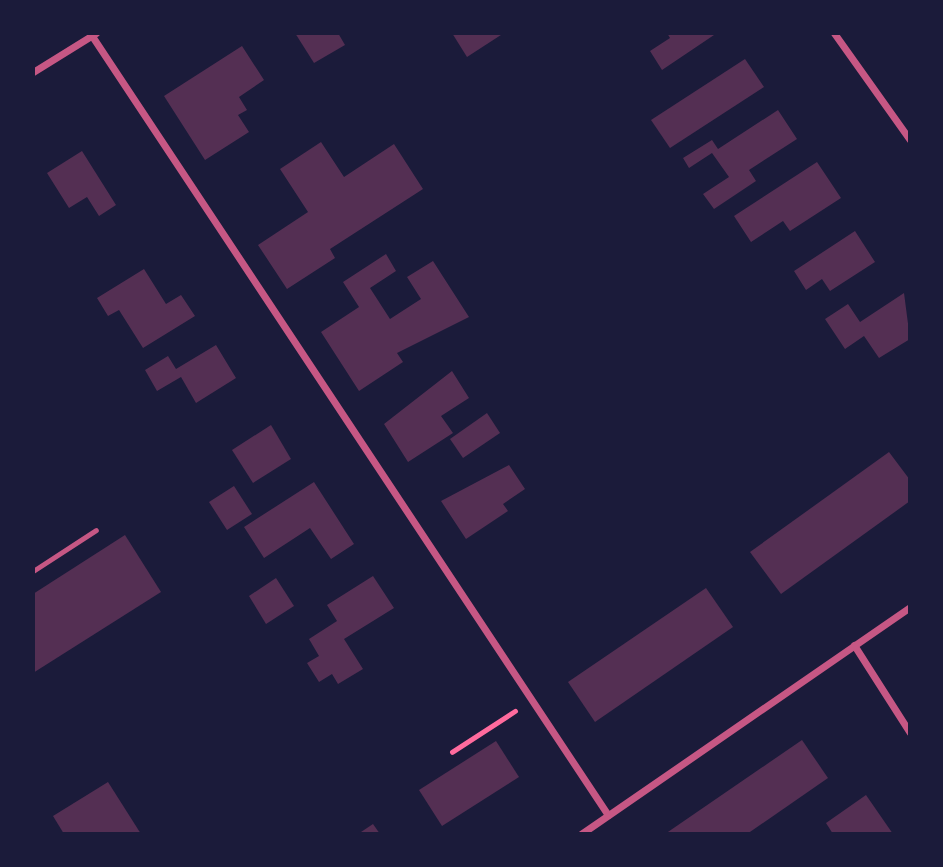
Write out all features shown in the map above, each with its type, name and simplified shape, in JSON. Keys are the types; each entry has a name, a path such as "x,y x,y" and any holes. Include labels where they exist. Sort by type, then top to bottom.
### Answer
{"street":[{"path":"834,33 910,140"},
{"path":"33,72 92,35 530,701 608,815"},
{"path":"581,834 910,607"},
{"path":"854,645 910,733"}],"lane":[{"path":"33,571 96,530"}],"path":[{"path":"452,752 530,701"}],"building":[{"path":"295,33 338,33 345,45 314,63"},
{"path":"452,33 504,33 467,57"},
{"path":"667,33 717,33 662,70 650,51 670,38"},
{"path":"242,46 264,80 239,97 247,110 238,115 249,132 205,160 164,96"},
{"path":"745,59 764,87 670,148 651,120"},
{"path":"778,110 797,139 749,170 756,181 714,209 703,194 729,177 712,153 689,168 683,158 712,140 718,149"},
{"path":"321,142 344,177 394,144 423,189 330,249 335,258 287,289 258,245 308,212 280,169"},
{"path":"82,151 116,205 99,216 87,197 69,208 47,173"},
{"path":"817,162 841,198 790,231 783,221 751,242 734,216"},
{"path":"855,231 875,262 830,291 822,279 806,290 794,271"},
{"path":"386,254 396,271 370,288 390,319 421,299 407,277 433,261 469,317 397,353 403,362 359,391 321,332 359,307 343,282"},
{"path":"144,269 166,304 181,295 195,316 143,348 119,310 108,316 97,298"},
{"path":"904,293 910,339 879,358 864,336 845,349 825,319 848,304 860,322"},
{"path":"216,345 236,378 196,403 181,377 157,391 145,370 168,356 176,369"},
{"path":"452,371 469,398 441,416 453,433 408,462 384,424"},
{"path":"487,413 500,433 463,458 450,439"},
{"path":"271,425 291,459 253,483 232,450"},
{"path":"889,452 910,480 910,501 781,594 750,552"},
{"path":"509,465 525,489 503,504 508,511 466,539 441,501"},
{"path":"314,482 354,544 331,559 310,528 264,558 244,527"},
{"path":"234,486 252,514 227,530 209,502"},
{"path":"125,535 161,592 33,673 33,594"},
{"path":"373,576 394,608 344,639 363,669 338,684 332,674 319,682 307,663 319,656 309,639 337,621 327,605"},
{"path":"276,578 294,606 266,624 249,596"},
{"path":"706,588 733,627 595,722 568,682"},
{"path":"802,740 828,778 747,834 665,834"},
{"path":"496,741 519,777 442,826 419,790"},
{"path":"108,782 141,834 64,834 53,816"},
{"path":"866,795 893,834 833,834 826,823"},
{"path":"373,824 380,834 358,834"}]}
